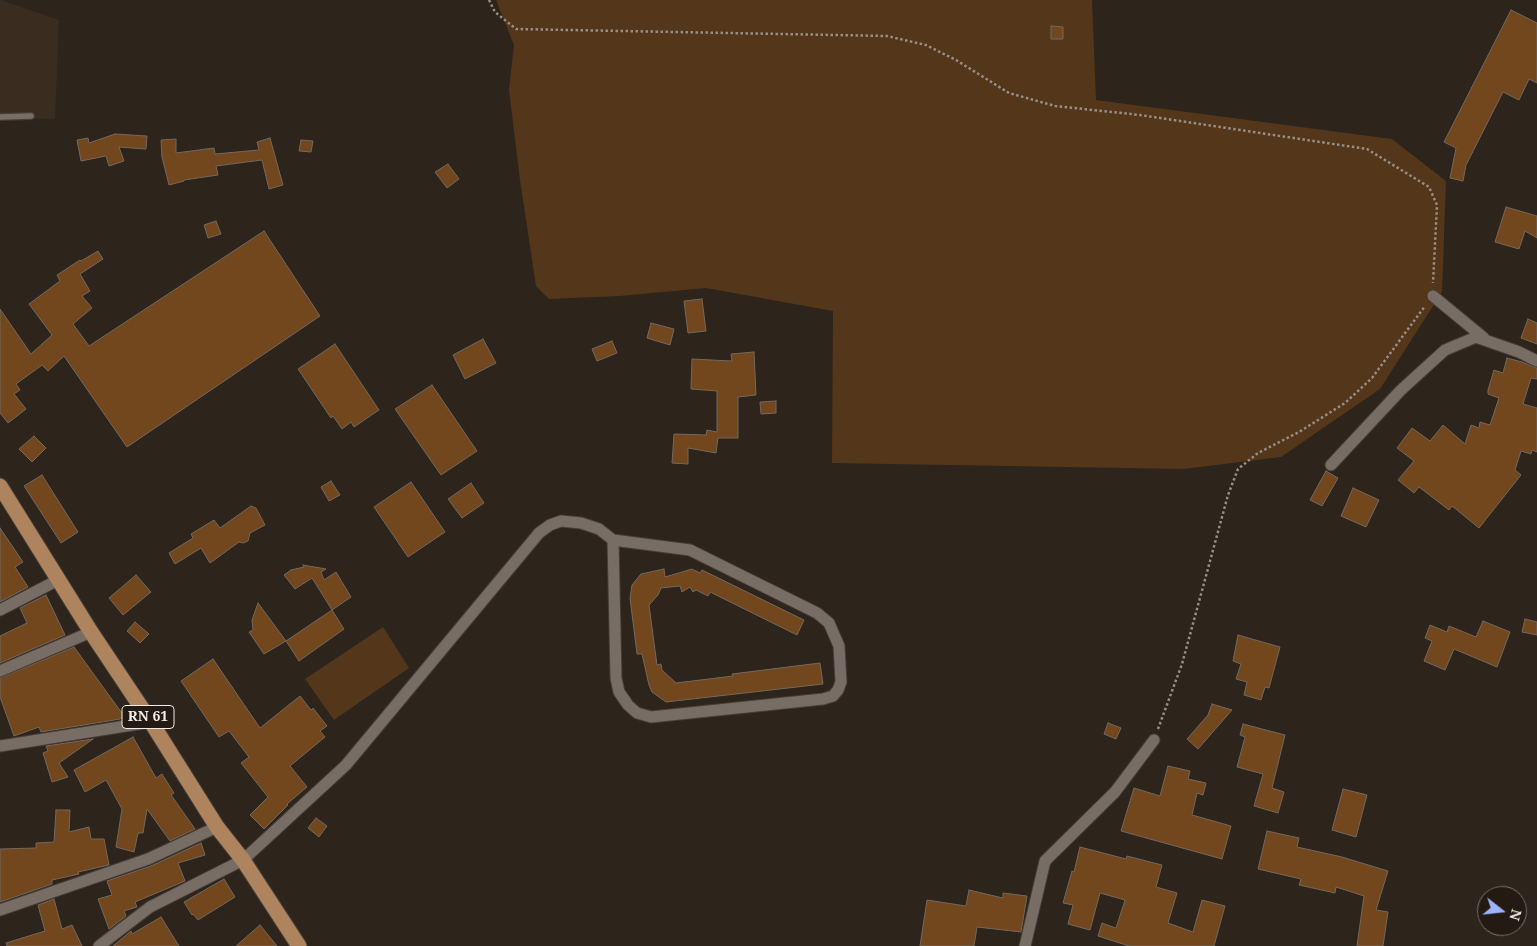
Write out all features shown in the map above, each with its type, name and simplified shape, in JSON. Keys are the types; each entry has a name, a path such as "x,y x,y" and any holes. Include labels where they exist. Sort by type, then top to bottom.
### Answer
{"main road":[{"name":"RN 61","path":"1,489 217,827 243,860 299,946"}],"street":[{"path":"1432,296 1487,341"},
{"path":"1331,465 1401,390 1446,350 1476,337 1520,352 1537,361"},
{"path":"99,946 150,907 243,860 346,765 540,533 550,525 561,521 581,523 598,529 613,540 690,550 817,613 829,623 839,646 841,682 838,690 833,696 823,699 651,718 637,713 628,705 619,692 616,678 613,540"},
{"path":"0,610 58,580"},
{"path":"0,671 91,632"},
{"path":"0,746 151,722"},
{"path":"1025,946 1045,861 1115,792 1154,740"},
{"path":"0,910 148,859 217,827"}],"lane":[{"path":"0,117 31,116"}],"path":[{"path":"490,0 495,12 516,29 887,36 926,45 956,60 1008,93 1055,106 1140,115 1367,150 1429,187 1437,205 1432,296 1372,378 1345,403 1299,432 1258,453 1238,469 1228,495 1182,664 1154,740"}],"shaded area":[{"path":"0,0 59,20 55,119 0,118"},
{"path":"496,0 1092,0 1096,100 1392,139 1446,181 1442,292 1380,389 1281,457 1183,469 832,463 833,311 706,288 620,296 549,299 536,286 509,90 514,45"},
{"path":"383,627 409,668 334,720 305,679"}],"building":[{"path":"1511,10 1537,23 1537,83 1529,79 1519,100 1503,92 1466,165 1463,181 1450,178 1456,148 1444,142"},
{"path":"1051,26 1063,27 1063,39 1051,39"},
{"path":"115,134 147,136 146,149 119,147 124,161 109,166 106,156 81,161 77,140 88,138 89,143"},
{"path":"270,138 283,185 269,189 262,160 216,166 218,175 184,180 169,185 162,157 161,140 176,139 176,153 214,148 215,154 259,150 257,142"},
{"path":"301,140 313,141 311,152 299,151"},
{"path":"448,164 459,179 447,188 435,172"},
{"path":"1506,207 1537,216 1537,238 1525,231 1519,249 1495,242"},
{"path":"216,221 221,234 208,238 204,225"},
{"path":"264,231 320,316 127,447 64,356 48,371 42,365 16,384 20,390 14,394 26,409 8,423 0,413 0,309 31,354 52,335 29,304 60,281 57,275 98,251 103,259 80,274 90,291 82,296 92,308 73,324 89,346"},
{"path":"702,299 706,331 688,333 684,301"},
{"path":"1528,319 1537,323 1537,344 1521,338"},
{"path":"651,323 674,329 670,345 647,338"},
{"path":"483,339 496,363 465,379 453,355"},
{"path":"612,341 617,353 597,361 592,349"},
{"path":"335,344 379,410 354,427 351,422 342,429 333,416 331,418 298,369"},
{"path":"754,352 756,395 738,397 738,438 718,438 716,453 688,448 688,464 672,463 674,434 706,435 707,430 717,432 717,391 691,389 692,359 732,361 731,354"},
{"path":"1507,358 1537,368 1537,379 1531,378 1523,404 1537,408 1537,452 1532,450 1531,454 1521,451 1515,470 1521,475 1479,528 1452,506 1449,510 1419,487 1414,493 1398,480 1414,461 1397,448 1412,428 1430,441 1443,425 1465,444 1471,425 1479,428 1480,422 1490,425 1499,398 1488,394 1488,390 1494,370 1503,373"},
{"path":"432,385 477,451 441,475 395,409"},
{"path":"776,401 776,413 761,414 760,402"},
{"path":"34,436 46,448 32,462 19,449"},
{"path":"1326,471 1338,478 1322,506 1310,500"},
{"path":"42,475 78,532 61,543 24,486"},
{"path":"331,481 340,495 329,501 321,487"},
{"path":"411,482 445,532 408,557 374,507"},
{"path":"471,483 484,503 462,518 448,499"},
{"path":"1353,488 1379,500 1366,527 1341,516"},
{"path":"251,506 256,508 265,525 250,533 248,541 239,542 210,563 201,548 175,564 169,553 193,538 191,534 214,520 220,528"},
{"path":"0,528 23,562 15,567 28,587 0,602"},
{"path":"303,565 326,569 321,572 324,580 336,572 351,597 332,610 312,578 295,589 284,575 291,570 304,567"},
{"path":"664,569 665,577 692,569 700,573 702,570 804,620 797,635 710,592 708,596 696,590 693,592 690,587 682,592 680,586 661,588 658,595 649,605 657,665 661,664 662,670 676,683 820,663 823,684 666,702 652,692 642,654 637,654 630,598 632,585 641,574"},
{"path":"136,575 151,592 123,615 109,598"},
{"path":"46,595 65,635 0,663 0,636 27,623 20,608"},
{"path":"258,603 286,641 264,654 249,632 253,630 252,620"},
{"path":"332,610 344,629 299,661 286,641"},
{"path":"1525,619 1537,622 1537,635 1522,632"},
{"path":"1483,621 1510,632 1497,667 1454,649 1445,670 1424,661 1432,641 1425,638 1430,625 1447,632 1449,626 1476,637"},
{"path":"135,622 149,634 140,643 127,631"},
{"path":"1238,635 1280,647 1269,688 1265,687 1261,700 1244,695 1247,682 1236,679 1241,664 1233,661"},
{"path":"74,647 124,716 120,719 41,732 39,727 14,736 0,697 0,678"},
{"path":"213,659 260,728 300,696 311,710 313,708 327,726 320,731 325,737 290,766 307,787 287,804 264,829 250,815 268,797 241,763 249,757 229,731 219,737 181,681"},
{"path":"1212,704 1232,710 1198,749 1187,739 1208,715"},
{"path":"1108,723 1121,728 1116,739 1104,734"},
{"path":"1243,724 1285,735 1272,788 1284,792 1278,813 1254,806 1263,774 1237,767 1245,737 1240,735"},
{"path":"133,737 156,778 162,774 174,793 171,795 195,829 170,841 147,809 143,833 138,833 134,852 116,847 122,809 106,780 85,792 74,770"},
{"path":"93,739 59,763 68,777 52,782 43,753 48,751 46,746"},
{"path":"1168,766 1190,771 1188,779 1206,783 1203,795 1197,793 1192,815 1231,826 1222,859 1121,831 1134,788 1160,796"},
{"path":"1343,789 1367,795 1356,837 1332,830"},
{"path":"56,810 70,810 69,832 89,827 91,839 104,839 109,865 52,880 52,884 0,902 0,849 36,848 36,843 54,842"},
{"path":"316,818 327,826 319,837 308,828"},
{"path":"1267,831 1299,838 1297,847 1342,857 1388,871 1376,910 1388,912 1383,946 1357,946 1364,896 1336,887 1335,893 1299,885 1301,879 1258,869"},
{"path":"201,843 205,855 178,863 185,881 135,902 137,907 124,911 126,916 109,929 98,899 112,895 107,881 151,866"},
{"path":"1080,847 1126,859 1127,856 1162,865 1156,887 1177,893 1168,923 1193,932 1202,900 1225,906 1214,946 1129,946 1098,936 1102,923 1116,928 1125,900 1100,893 1090,930 1068,924 1073,905 1063,903 1072,871 1074,872"},
{"path":"224,879 235,897 198,920 192,915 184,902"},
{"path":"969,890 1003,898 1003,893 1027,896 1021,932 977,927 974,946 920,946 927,900 966,906"},
{"path":"54,899 62,929 72,925 82,946 7,946 6,943 45,931 38,905"},
{"path":"161,917 179,946 113,946 131,931 132,934"},
{"path":"260,925 277,946 236,946"}]}
